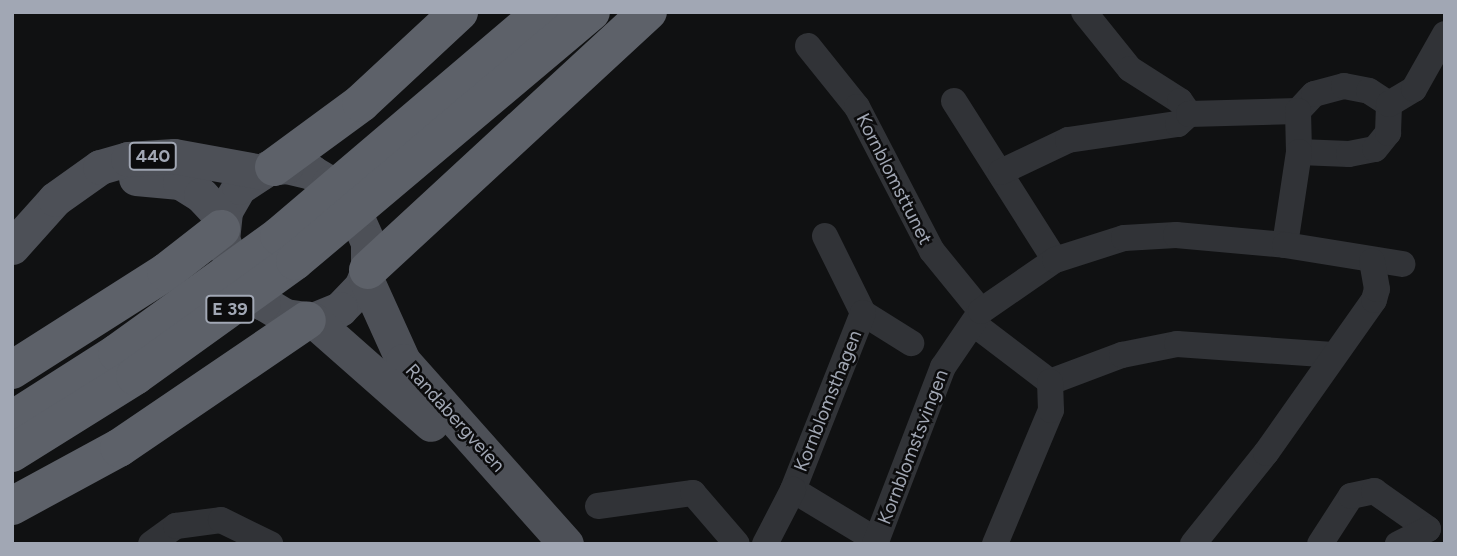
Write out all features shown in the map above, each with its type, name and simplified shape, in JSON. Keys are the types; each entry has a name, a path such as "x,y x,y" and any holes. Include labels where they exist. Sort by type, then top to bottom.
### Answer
{"highway":[{"path":"268,170 361,103 459,12"},
{"name":"E 39","path":"12,420 117,353 279,236 542,12"},
{"name":"E 39","path":"12,453 214,321 434,146 591,12"},
{"path":"367,264 648,12"},
{"path":"12,370 166,272 222,229"},
{"name":"E 39","path":"12,506 120,448 300,318"}],"main road":[{"name":"440","path":"12,247 55,199 80,178 128,159 174,156 268,170 312,172 348,203 367,264"},
{"path":"222,229 239,187 268,170"},
{"name":"440","path":"55,199 119,179 163,178 191,187 222,229 246,284 300,318"},
{"path":"300,318 348,303 367,264"},
{"name":"Randabergveien","path":"367,264 403,361 566,544"},
{"name":"Randabergveien","path":"300,318 464,456 544,544"}],"street":[{"path":"1084,12 1130,69 1180,101 1189,114"},
{"path":"1389,104 1414,89 1445,34"},
{"name":"Kornblomsttunet","path":"808,46 857,107 932,251 978,318 1050,382"},
{"path":"1285,245 1299,152 1298,111 1314,94 1344,86 1369,91 1389,104"},
{"path":"954,101 1055,260"},
{"path":"1299,152 1349,154 1374,149 1388,133 1389,104"},
{"path":"1001,172 1069,140 1178,124 1189,114 1298,111"},
{"name":"Kornblomstsvingen","path":"876,542 943,367 978,318 1055,260 1095,244 1150,235 1285,245 1402,264"},
{"path":"825,236 863,313 911,343"},
{"path":"1193,544 1266,453 1377,295 1372,261"},
{"name":"Kornblomsthagen","path":"765,544 793,490 863,313"},
{"path":"995,544 1051,410 1050,382 1112,358 1177,344 1334,355"},
{"name":"Kornblomsthagen","path":"793,490 876,542"},
{"path":"1320,544 1351,496 1363,491 1374,491 1436,530"},
{"path":"598,506 693,493 737,544"},
{"path":"151,544 176,526 222,520 270,544"},
{"path":"1398,544 1436,530"}]}
